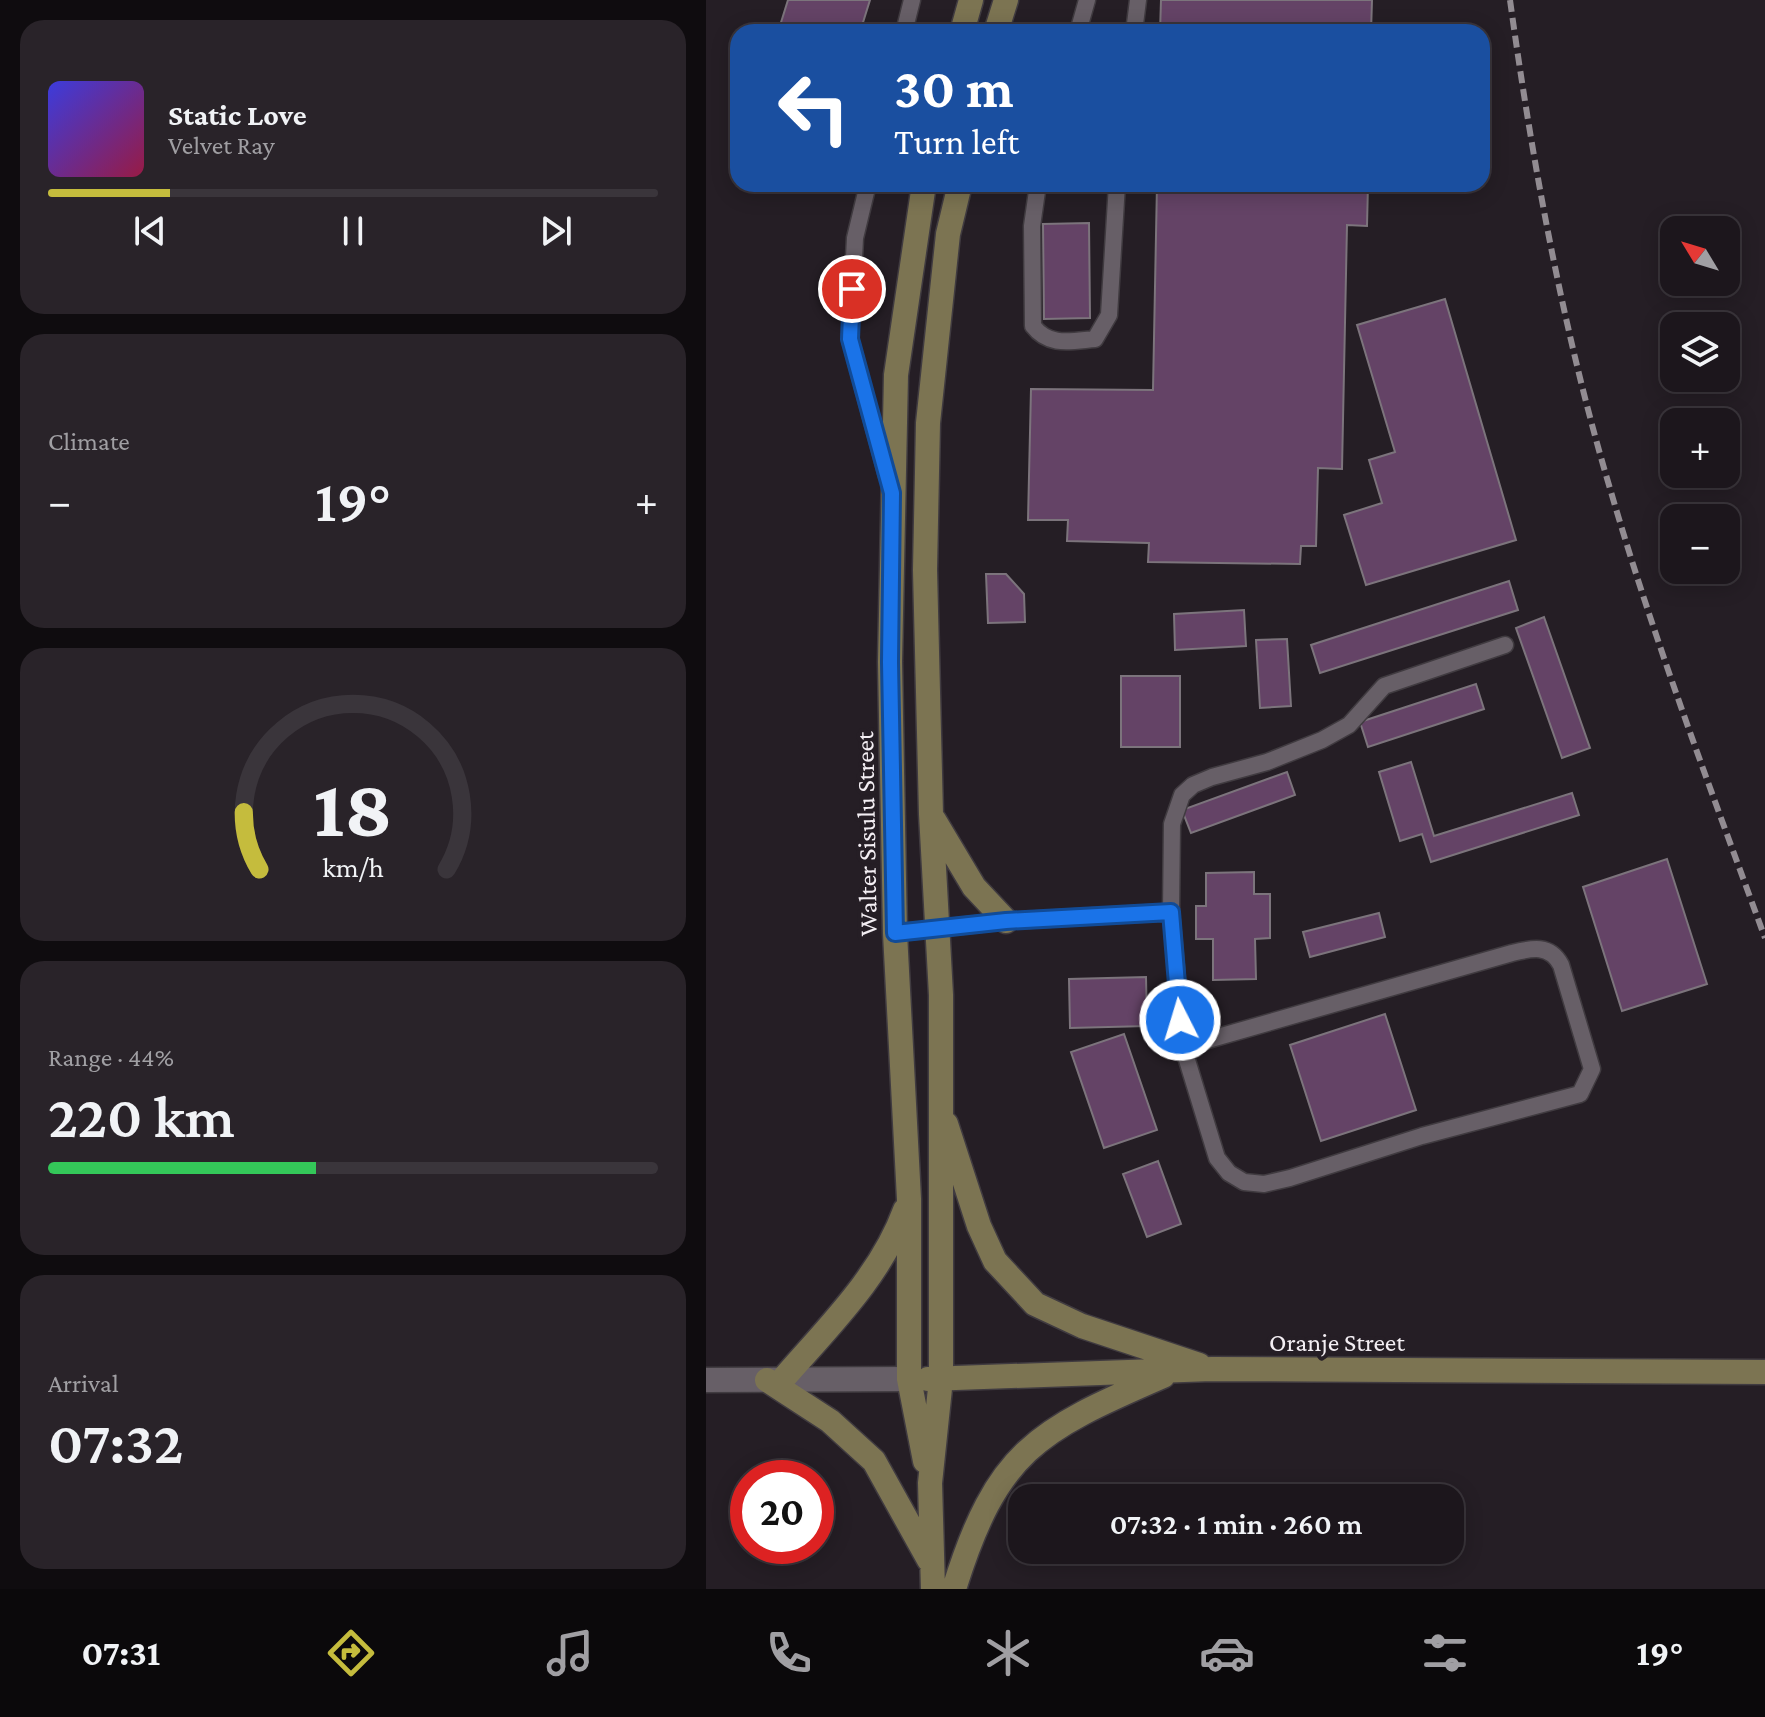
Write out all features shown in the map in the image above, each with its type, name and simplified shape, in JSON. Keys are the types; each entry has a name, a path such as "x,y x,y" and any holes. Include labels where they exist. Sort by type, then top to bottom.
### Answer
{"main road":[{"path":"964,24 971,0"},
{"path":"998,24 1006,0"},
{"name":"Walter Sisulu Street","path":"923,192 896,375 890,662 895,933 909,1199 909,1379 930,1483"},
{"name":"Walter Sisulu Street","path":"933,1579 930,1483 941,1379 941,995 931,814 925,570 928,423 948,234 958,192"},
{"path":"931,814 974,887 1006,921"},
{"path":"940,1108 965,1174 979,1226 995,1261 1035,1304 1082,1326 1212,1369"},
{"path":"909,1199 897,1233 873,1273 775,1379 830,1421 874,1461 933,1579"},
{"name":"Oranje Street","path":"909,1379 1212,1369 1765,1372"},
{"path":"954,1589 987,1503 1011,1466 1044,1434 1080,1411 1176,1370"}],"street":[{"path":"706,1380 909,1379"}],"lane":[{"path":"906,24 912,0"},
{"path":"1080,24 1087,0"},
{"path":"1135,24 1138,0"},
{"path":"866,192 855,238 850,339 892,493"},
{"path":"1037,192 1032,226 1033,326 1049,341 1063,341 1095,339 1109,315 1117,192"},
{"path":"1183,1047 1512,953 1540,948 1556,955 1561,965 1592,1069 1586,1087 1569,1100 1422,1136 1264,1184 1244,1182 1229,1173 1217,1158 1183,1047 1171,912 1175,809 1193,785 1322,740 1349,725 1384,686 1505,645"},
{"path":"895,933 1006,921 1171,912"}],"building":[{"path":"788,0 870,0 862,24 780,24"},
{"path":"1161,0 1372,0 1371,24 1160,24"},
{"path":"1157,192 1368,192 1367,226 1347,225 1342,469 1318,468 1316,546 1301,546 1300,564 1148,562 1149,543 1067,541 1068,520 1028,520 1031,389 1153,390"},
{"path":"1089,223 1090,318 1044,319 1043,224"},
{"path":"1445,299 1516,540 1366,585 1344,515 1382,503 1369,460 1395,452 1357,325"},
{"path":"986,574 1006,574 1024,594 1025,622 988,623"},
{"path":"1509,581 1518,610 1320,673 1311,645"},
{"path":"1244,610 1246,646 1175,650 1174,614"},
{"path":"1544,617 1590,748 1562,758 1516,628"},
{"path":"1287,639 1291,706 1260,708 1256,640"},
{"path":"1121,676 1180,676 1180,747 1121,747"},
{"path":"1476,684 1484,709 1368,747 1360,722"},
{"path":"1411,762 1434,836 1572,793 1579,815 1431,862 1422,834 1400,841 1379,772"},
{"path":"1287,772 1295,795 1191,833 1182,810"},
{"path":"1667,859 1707,984 1622,1011 1583,887"},
{"path":"1254,872 1254,894 1270,894 1270,938 1255,939 1256,979 1213,980 1213,939 1196,939 1196,906 1206,906 1206,873"},
{"path":"1379,913 1385,937 1310,957 1303,932"},
{"path":"1146,977 1147,1026 1070,1028 1069,979"},
{"path":"1385,1014 1416,1110 1321,1141 1290,1045"},
{"path":"1124,1034 1157,1130 1104,1148 1071,1052"},
{"path":"1158,1161 1181,1224 1147,1237 1123,1174"}],"railway":[{"path":"1510,0 1551,248 1594,431 1665,660 1765,938"}],"route":[{"path":"852,289 850,339 892,493 890,662 895,933 1006,921 1171,912 1180,1020"}]}
